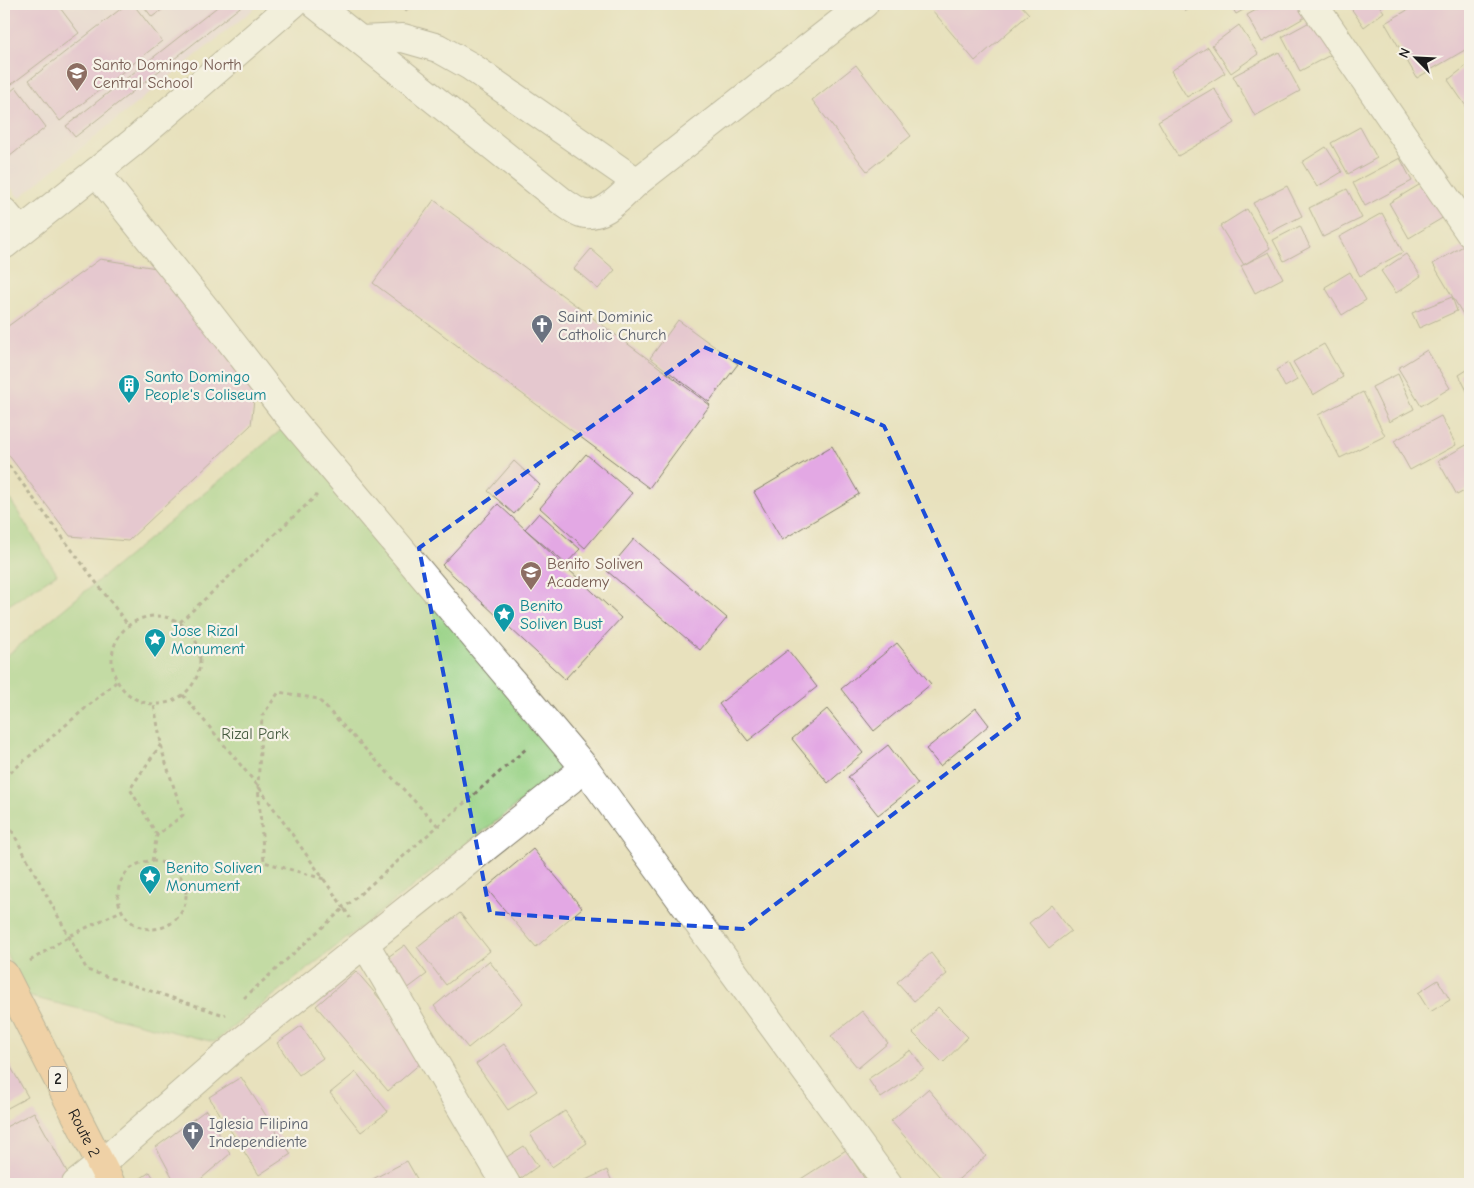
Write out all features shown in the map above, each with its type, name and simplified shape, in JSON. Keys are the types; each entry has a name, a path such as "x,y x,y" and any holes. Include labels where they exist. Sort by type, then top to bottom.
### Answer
{"highway":[{"name":"Route 2","path":"5,976 106,1174"}],"street":[{"path":"9,230 96,172 293,4"},
{"path":"315,4 564,203 582,213 593,214 609,207 636,182 864,4"},
{"path":"1313,4 1470,233"},
{"path":"361,40 403,38 438,48 470,66 636,182"},
{"path":"96,172 287,414 585,768 888,1184"},
{"path":"76,1184 106,1174 242,1042 585,768"},
{"path":"365,944 506,1184"}],"path":[{"path":"4,459 128,625"},
{"path":"180,622 320,492"},
{"path":"153,615 167,617 180,622 198,644 200,657 198,672 193,684 184,695 170,702 154,705 139,702 126,694 116,682 111,667 112,651 117,637 128,625 140,618 153,615"},
{"path":"4,778 116,682"},
{"path":"324,879 264,862 258,786 262,716 279,692 318,699 438,826"},
{"path":"184,695 258,786 344,908 365,944"},
{"path":"154,705 163,754 184,815 157,835"},
{"path":"238,1002 534,742"},
{"path":"152,861 157,835 130,789 161,744"},
{"path":"4,816 87,970 224,1015 231,1009"},
{"path":"152,861 163,863 173,868 181,877 185,887 186,898 183,909 177,918 168,925 158,929 136,926 128,920 121,910 118,900 118,888 130,868 140,863 152,861"},
{"path":"5,976 69,936 121,910"}],"highlighted area":[{"path":"704,347 884,426 1019,718 743,929 490,913 419,548"}],"shaded area":[{"name":"Santo Domingo North Central School","path":"4,4 260,4 19,198 4,179"}],"green space":[{"name":"Rizal Park","path":"286,426 568,765 214,1042 27,996 4,949 4,658"},
{"path":"4,490 57,574 4,608"}],"building":[{"path":"4,4 57,4 79,33 4,90"},
{"path":"127,4 133,4 162,41 60,121 29,80"},
{"path":"142,4 170,4 152,17"},
{"path":"221,4 244,4 75,137 66,126"},
{"path":"401,4 415,4 406,11"},
{"path":"927,4 1020,4 1029,14 975,61"},
{"path":"1182,4 1198,4 1186,11"},
{"path":"1230,4 1254,4 1236,14"},
{"path":"1267,4 1303,4 1309,15 1262,42 1247,15"},
{"path":"1348,4 1378,4 1384,12 1364,27"},
{"path":"1418,4 1469,4 1470,47 1417,78 1385,23"},
{"path":"1317,18 1336,52 1300,71 1282,37"},
{"path":"1239,25 1258,54 1231,73 1212,45"},
{"path":"1208,47 1225,73 1187,97 1171,71"},
{"path":"1279,52 1300,91 1255,116 1233,76"},
{"path":"1470,63 1470,112 1448,80"},
{"path":"856,65 911,136 867,171 812,100"},
{"path":"16,87 46,127 4,161 4,97"},
{"path":"1214,88 1235,123 1178,156 1158,121"},
{"path":"1360,127 1377,158 1348,174 1331,143"},
{"path":"1326,147 1342,172 1317,187 1302,162"},
{"path":"1400,158 1412,181 1365,206 1353,183"},
{"path":"1424,182 1444,217 1409,238 1389,203"},
{"path":"1287,186 1302,216 1269,233 1253,203"},
{"path":"1347,189 1362,218 1323,237 1309,208"},
{"name":"Saint Dominic Catholic Church","path":"434,200 710,405 649,488 373,283"},
{"path":"1247,209 1270,248 1244,265 1220,226"},
{"path":"1382,213 1403,252 1360,276 1339,237"},
{"path":"1300,226 1310,247 1284,261 1273,240"},
{"path":"1470,242 1470,312 1464,316 1433,264"},
{"path":"591,249 615,270 598,289 574,269"},
{"path":"1269,252 1283,278 1255,293 1241,266"},
{"path":"1406,254 1421,276 1396,293 1381,271"},
{"name":"Santo Domingo People's Coliseum","path":"100,259 169,270 256,383 251,425 128,541 70,536 4,449 4,329"},
{"path":"1350,272 1366,300 1342,315 1325,287"},
{"path":"1452,297 1457,311 1419,328 1412,313"},
{"path":"678,320 738,364 709,402 650,358"},
{"path":"1324,344 1343,377 1313,395 1293,362"},
{"path":"1427,350 1450,388 1421,406 1398,368"},
{"path":"1288,363 1297,380 1285,387 1276,370"},
{"path":"1470,368 1470,397 1459,375"},
{"path":"1398,374 1414,409 1389,422 1372,387"},
{"path":"1363,392 1385,436 1340,458 1318,415"},
{"path":"1441,416 1456,445 1410,470 1394,441"},
{"path":"1470,443 1470,488 1457,495 1438,461"},
{"path":"832,446 859,494 782,540 754,492"},
{"path":"586,454 632,493 585,548 540,508"},
{"path":"514,461 540,485 514,514 488,491"},
{"name":"Benito Soliven Academy","path":"498,504 621,618 565,679 442,565"},
{"path":"539,513 580,549 566,564 525,529"},
{"path":"634,539 727,618 700,650 607,571"},
{"path":"897,643 931,684 874,731 841,689"},
{"path":"788,650 817,687 748,741 719,704"},
{"path":"976,708 989,725 940,766 926,749"},
{"path":"827,709 863,753 828,783 792,739"},
{"path":"888,745 918,784 878,815 848,777"},
{"path":"533,849 582,908 536,947 486,888"},
{"path":"1051,905 1071,931 1049,948 1029,923"},
{"path":"460,913 490,951 446,985 417,947"},
{"path":"405,945 427,974 407,989 385,959"},
{"path":"931,953 947,974 914,1001 897,982"},
{"path":"489,961 523,1003 468,1048 434,1006"},
{"path":"356,971 429,1056 388,1091 316,1006"},
{"path":"1438,980 1450,1000 1430,1012 1418,993"},
{"path":"938,1007 968,1037 943,1063 913,1033"},
{"path":"862,1011 888,1043 858,1068 831,1036"},
{"path":"301,1026 323,1058 299,1075 277,1043"},
{"path":"504,1044 537,1091 508,1110 476,1064"},
{"path":"911,1050 924,1069 881,1098 868,1079"},
{"path":"4,1055 28,1097 4,1110"},
{"path":"356,1072 388,1112 361,1132 330,1093"},
{"path":"241,1077 291,1154 259,1175 209,1097"},
{"path":"928,1089 986,1156 953,1184 946,1184 891,1121"},
{"name":"Iglesia Filipina Independiente","path":"206,1110 230,1154 195,1184 176,1184 156,1147"},
{"path":"565,1111 587,1143 552,1167 530,1134"},
{"path":"34,1112 70,1177 57,1184 4,1184 4,1128"},
{"path":"524,1146 538,1166 520,1179 505,1158"},
{"path":"846,1150 868,1184 793,1184"},
{"path":"407,1161 420,1184 373,1184 371,1180"},
{"path":"607,1170 613,1184 577,1184"},
{"path":"150,1172 157,1184 132,1184"}],"place":[{"name":"Santo Domingo North Central School","path":"77,92"},
{"name":"Saint Dominic Catholic Church","path":"542,344"},
{"name":"Santo Domingo People's Coliseum","path":"129,404"},
{"name":"Benito Soliven Academy","path":"531,591"},
{"name":"Benito Soliven Bust","path":"504,633"},
{"name":"Jose Rizal Monument","path":"155,658"},
{"name":"Benito Soliven Monument","path":"150,895"},
{"name":"Iglesia Filipina Independiente","path":"193,1151"}]}
